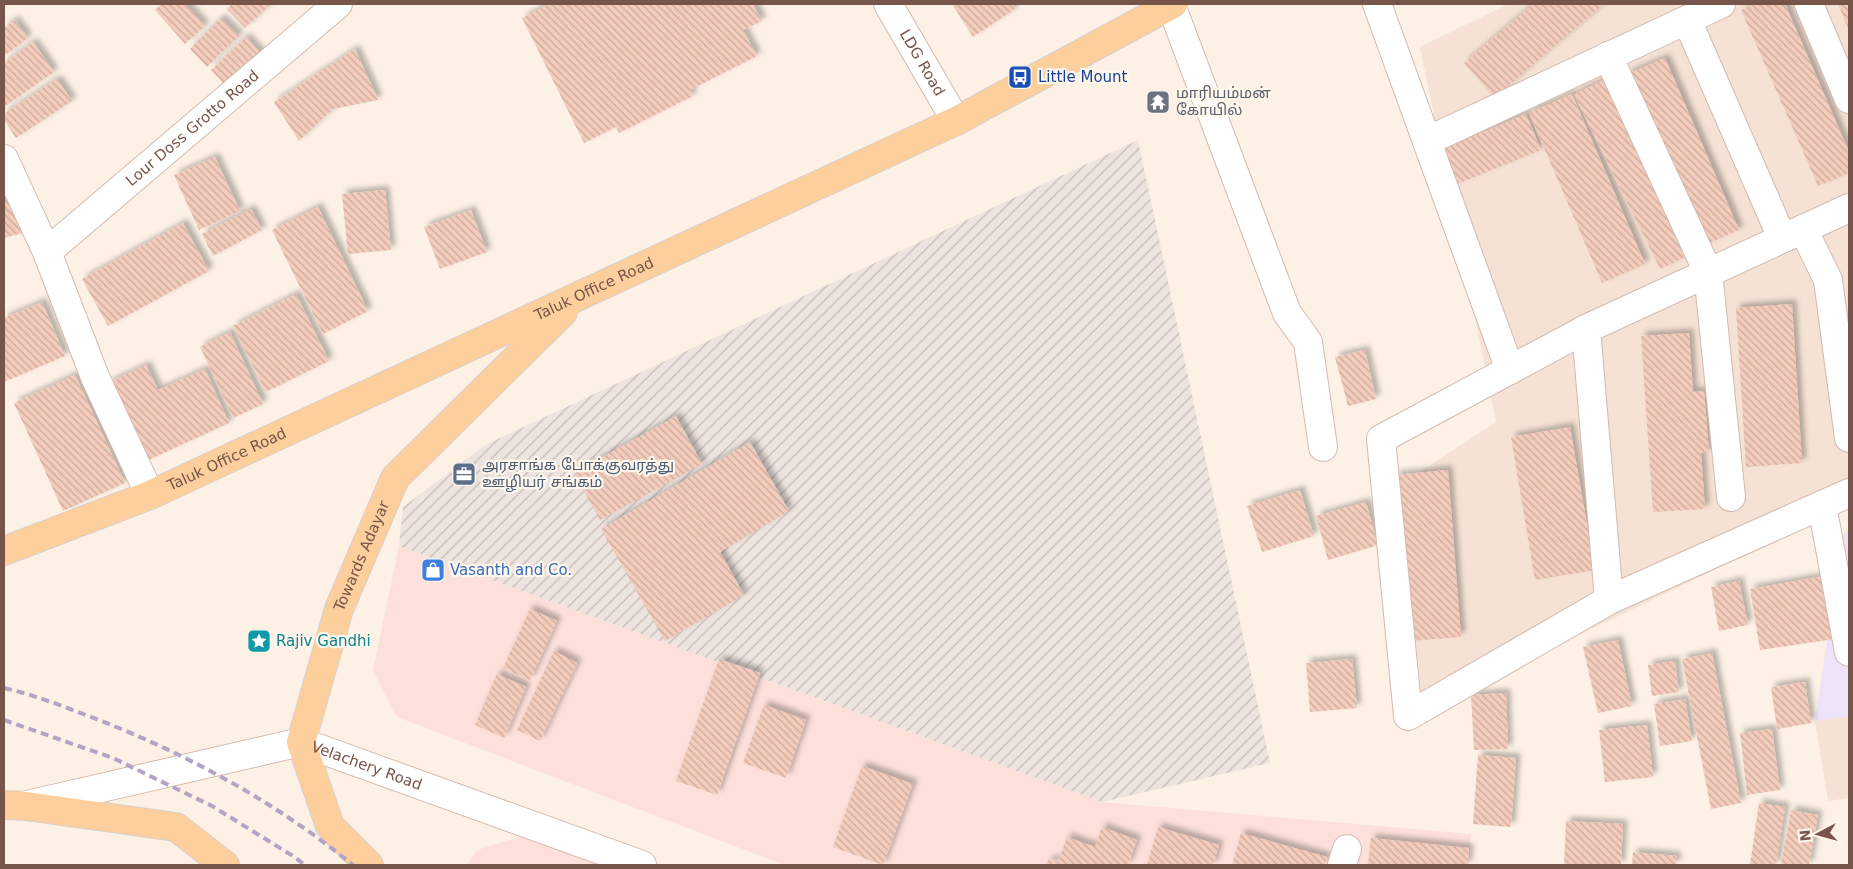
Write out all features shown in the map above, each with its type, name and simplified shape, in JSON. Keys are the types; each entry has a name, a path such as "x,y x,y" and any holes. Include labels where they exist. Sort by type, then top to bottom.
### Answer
{"main road":[{"name":"Taluk Office Road","path":"4,551 150,495 956,121 1172,4"},
{"name":"Towards Adayar","path":"301,742 339,609 395,478 577,298"},
{"path":"301,742 330,826 369,865"},
{"path":"15,805 176,827 225,865"}],"street":[{"name":"Lour Doss Grotto Road","path":"47,252 338,4"},
{"name":"LDG Road","path":"888,4 956,121"},
{"path":"1172,4 1288,313 1308,342 1323,447"},
{"path":"1377,4 1510,370"},
{"path":"1427,141 1721,4"},
{"path":"1809,4 1849,99"},
{"path":"1687,20 1793,234 1828,280 1849,438"},
{"path":"1608,56 1708,272 1731,496"},
{"path":"4,159 47,252 95,377 150,495"},
{"path":"1849,208 1586,329 1381,439 1408,716 1609,600 1849,493"},
{"path":"1586,329 1609,600"},
{"path":"1822,506 1849,652"},
{"name":"Velachery Road","path":"15,805 301,742 642,865"}],"shaded area":[{"path":"1508,4 1849,4 1849,505 1423,710 1400,485 1496,422 1420,47"},
{"path":"1138,140 1270,763 1102,802 399,546 403,507 487,444"},
{"path":"1849,530 1849,716 1815,721 1843,534"},
{"path":"399,546 1102,802 1471,834 1469,865 784,865 397,717 373,671"},
{"path":"1849,716 1849,798 1828,801 1815,721"},
{"path":"529,834 606,865 467,865 477,850"}],"building":[{"path":"162,4 185,4 205,26 185,44 155,10"},
{"path":"232,4 271,4 245,28 227,9"},
{"path":"550,4 753,4 762,21 743,30 757,56 690,90 693,96 619,133 616,127 584,143 522,18"},
{"path":"952,4 1012,4 1015,9 973,37"},
{"path":"1533,4 1604,4 1494,98 1464,63"},
{"path":"1754,4 1785,4 1849,152 1849,173 1818,186 1741,10"},
{"path":"1838,4 1849,4 1849,31"},
{"path":"221,18 239,36 207,67 190,49"},
{"path":"15,20 28,38 4,56 4,28"},
{"path":"246,37 264,57 229,90 211,70"},
{"path":"33,42 54,72 4,107 4,63"},
{"path":"355,49 378,100 333,109 299,141 274,102"},
{"path":"1665,58 1739,230 1700,247 1627,74"},
{"path":"1607,78 1692,254 1660,269 1574,95"},
{"path":"57,79 72,101 16,138 4,120 4,114"},
{"path":"1572,94 1645,264 1602,283 1529,113"},
{"path":"1526,114 1541,150 1455,185 1441,150"},
{"path":"215,157 240,211 199,230 174,175"},
{"path":"4,167 22,233 4,238"},
{"path":"385,190 391,250 348,254 342,194"},
{"path":"318,207 368,311 323,334 272,230"},
{"path":"251,209 262,230 213,256 202,234"},
{"path":"471,210 487,252 440,269 424,227"},
{"path":"183,223 209,271 108,326 82,279"},
{"path":"296,294 329,361 266,392 233,326"},
{"path":"42,302 65,356 4,382 4,318"},
{"path":"1792,304 1802,463 1746,467 1736,308"},
{"path":"230,332 263,404 233,418 200,347"},
{"path":"1689,333 1693,392 1704,391 1709,453 1701,453 1705,509 1653,512 1641,336"},
{"path":"1365,350 1376,399 1348,406 1335,357"},
{"path":"146,365 158,390 205,369 229,423 144,462 108,383"},
{"path":"75,375 125,483 63,511 14,403"},
{"path":"676,416 702,464 600,520 574,473"},
{"path":"1570,427 1595,570 1535,580 1511,437"},
{"path":"750,442 789,511 720,552 744,595 665,641 601,529"},
{"path":"1448,470 1461,637 1409,641 1395,475"},
{"path":"1300,490 1314,536 1262,552 1247,506"},
{"path":"1366,502 1378,545 1328,560 1316,516"},
{"path":"1824,576 1834,639 1760,650 1750,589"},
{"path":"1739,581 1748,625 1719,631 1711,587"},
{"path":"530,609 557,621 530,680 503,668"},
{"path":"1618,640 1632,706 1598,713 1583,647"},
{"path":"554,651 577,663 540,741 517,730"},
{"path":"1712,653 1741,803 1711,809 1682,659"},
{"path":"719,659 760,673 717,795 676,781"},
{"path":"1352,659 1357,708 1310,712 1306,663"},
{"path":"1675,661 1679,692 1652,696 1648,665"},
{"path":"497,674 526,687 504,738 475,725"},
{"path":"1805,682 1811,723 1777,729 1771,687"},
{"path":"1506,693 1508,749 1474,750 1471,695"},
{"path":"1685,699 1692,741 1660,746 1654,704"},
{"path":"764,705 806,720 786,778 743,763"},
{"path":"1647,725 1653,777 1605,782 1599,730"},
{"path":"1772,729 1780,790 1747,795 1740,733"},
{"path":"1478,755 1516,758 1511,827 1473,824"},
{"path":"862,766 913,784 883,865 833,847"},
{"path":"1759,803 1785,807 1776,865 1750,865"},
{"path":"1791,810 1818,815 1809,865 1781,865"},
{"path":"1566,821 1623,824 1621,865 1564,865"},
{"path":"1102,827 1137,840 1128,865 1046,865 1049,859 1058,862 1067,837 1095,847"},
{"path":"1158,827 1219,845 1213,865 1147,865"},
{"path":"1241,833 1327,857 1325,865 1232,865"},
{"path":"1371,838 1469,848 1468,865 1368,865"},
{"path":"1633,852 1677,856 1676,865 1632,865"}],"railway":[{"path":"4,688 34,696 83,714 190,760 291,819 353,865"},
{"path":"4,720 113,758 212,806 305,865"}],"place":[{"name":"Little Mount","path":"1020,77"},
{"name":"மாரியம்மன் கோயில்","path":"1158,102"},
{"name":"அரசாங்க போக்குவரத்து ஊழியர் சங்கம்","path":"464,474"},
{"name":"Vasanth and Co.","path":"433,570"},
{"name":"Rajiv Gandhi","path":"259,641"}]}
